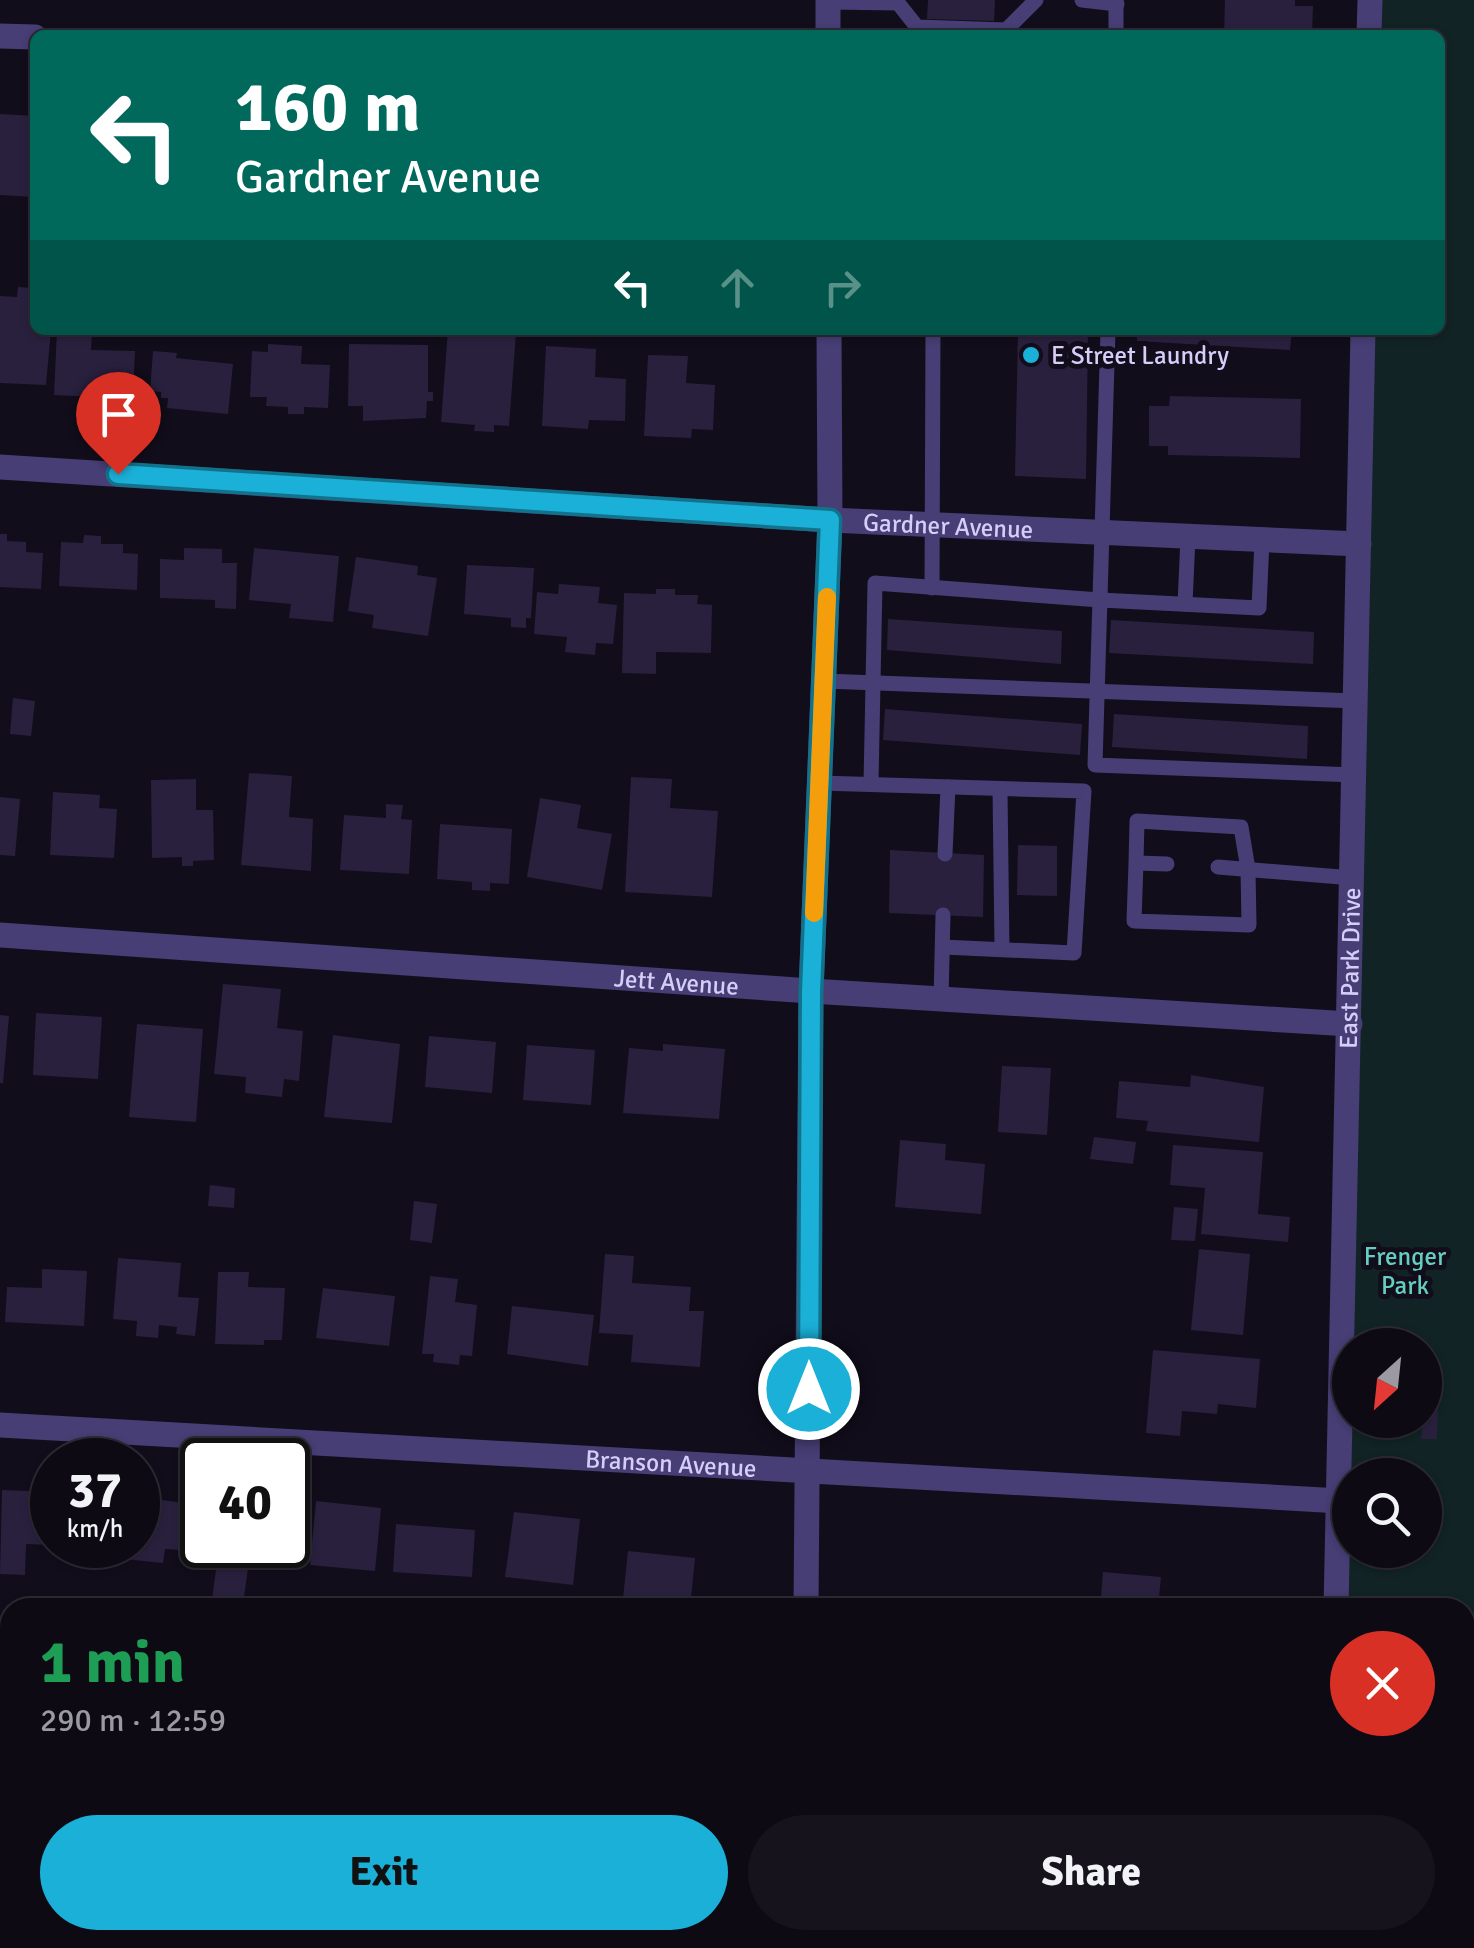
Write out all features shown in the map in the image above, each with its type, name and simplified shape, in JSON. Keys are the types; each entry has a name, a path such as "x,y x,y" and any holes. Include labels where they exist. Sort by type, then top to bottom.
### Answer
{"street":[{"path":"1369,30 1370,0"},
{"path":"828,1 828,30"},
{"path":"0,36 30,37"},
{"path":"806,1598 811,992 830,520 829,335"},
{"name":"East Park Drive","path":"1342,1458 1363,335"},
{"name":"Gardner Avenue","path":"0,467 830,520 1359,544"},
{"name":"Jett Avenue","path":"0,935 811,992 1350,1024"},
{"name":"Branson Avenue","path":"0,1425 1332,1499"},
{"name":"East Park Drive","path":"1336,1598 1338,1568"}],"lane":[{"path":"828,1 900,2 917,27 1006,30 1036,0"},
{"path":"1082,0 1117,2 1116,30"},
{"path":"932,588 933,335"},
{"path":"943,947 1074,953 1084,791 1095,765 1108,335"},
{"path":"1185,604 1188,537"},
{"path":"871,784 875,583 1260,608 1262,540"},
{"path":"824,682 1356,701"},
{"path":"1095,765 1354,775"},
{"path":"820,783 1084,791"},
{"path":"945,854 948,787"},
{"path":"1000,789 1002,949"},
{"path":"1136,821 1240,827 1248,869 1249,925 1134,922 1136,863 1136,821"},
{"path":"1136,863 1167,864"},
{"path":"1218,867 1353,878"},
{"path":"941,999 943,915"}],"green space":[{"name":"Frenger Park","path":"1369,0 1474,0 1474,1598 1330,1598 1332,1525 1332,1568 1442,1568 1442,1458 1334,1458 1334,1438 1442,1438 1442,1328 1337,1328 1361,335 1445,335 1445,30 1368,30"}],"building":[{"path":"928,0 995,0 994,21 927,19"},
{"path":"1225,0 1295,0 1295,6 1313,6 1312,30 1224,30"},
{"path":"0,114 30,116 30,197 0,195"},
{"path":"18,287 30,288 30,335 51,335 46,385 0,383 0,296 17,297"},
{"path":"57,335 92,335 91,350 135,351 133,393 99,392 99,397 54,395"},
{"path":"448,335 516,335 509,426 494,425 494,432 474,431 475,425 441,422"},
{"path":"1018,335 1088,335 1086,479 1015,476"},
{"path":"1137,335 1292,335 1290,350 1137,341"},
{"path":"268,344 302,346 301,364 330,365 328,408 304,407 304,414 288,414 288,407 266,406 267,397 250,397 252,351 268,352"},
{"path":"349,344 428,345 428,392 433,392 433,401 427,401 426,418 363,421 363,406 348,406"},
{"path":"546,346 596,349 595,377 626,379 625,421 589,420 588,429 542,426"},
{"path":"153,351 177,353 176,358 233,364 228,414 167,408 168,398 161,398 161,392 150,391"},
{"path":"648,355 688,356 686,383 715,385 713,430 692,429 691,438 644,436"},
{"path":"1170,396 1301,399 1300,458 1168,455 1168,446 1149,446 1149,406 1169,406"},
{"path":"0,534 7,534 7,541 26,542 26,552 43,553 41,589 0,587"},
{"path":"84,535 101,536 101,544 123,544 123,553 138,554 137,590 59,586 61,542 83,543"},
{"path":"184,548 222,549 222,563 237,563 236,609 215,608 215,600 160,598 160,559 184,560"},
{"path":"254,548 339,556 333,622 289,618 291,604 249,600"},
{"path":"356,557 418,566 417,575 437,578 428,636 372,628 374,615 348,611"},
{"path":"467,565 534,568 531,618 526,618 526,628 511,627 511,618 464,614"},
{"path":"559,584 600,587 598,603 617,605 613,644 596,643 595,655 565,652 567,637 534,634 537,592 558,594"},
{"path":"656,589 675,589 675,595 698,595 697,604 712,605 711,653 656,652 656,674 622,673 624,593 656,594"},
{"path":"888,619 1062,631 1061,664 887,650"},
{"path":"1111,620 1314,632 1313,664 1109,653"},
{"path":"13,698 35,701 31,736 10,734"},
{"path":"885,709 1082,724 1080,755 883,740"},
{"path":"1114,714 1308,726 1307,759 1112,747"},
{"path":"249,773 292,776 289,817 313,819 311,871 241,865"},
{"path":"631,777 672,779 670,808 718,811 712,897 625,892"},
{"path":"196,779 196,810 213,810 214,860 182,866 182,857 152,858 151,780"},
{"path":"53,792 100,795 99,808 117,809 114,858 50,855"},
{"path":"0,797 20,799 15,856 0,855"},
{"path":"540,798 581,805 577,828 612,834 602,890 527,877"},
{"path":"386,804 403,805 401,819 412,820 409,874 340,870 344,815 386,818"},
{"path":"440,824 512,829 509,884 490,883 490,891 472,890 472,882 437,879"},
{"path":"1018,845 1057,846 1057,896 1017,895"},
{"path":"890,850 984,855 983,917 889,913"},
{"path":"223,984 281,989 277,1028 303,1031 299,1081 284,1079 282,1097 245,1093 246,1077 214,1074"},
{"path":"36,1013 102,1017 98,1079 33,1075"},
{"path":"0,1015 9,1016 3,1083 0,1083"},
{"path":"137,1024 203,1029 196,1122 129,1117"},
{"path":"333,1035 400,1044 392,1123 324,1117"},
{"path":"429,1036 496,1042 492,1093 425,1087"},
{"path":"663,1044 725,1049 719,1119 623,1113 629,1048 663,1051"},
{"path":"527,1045 595,1050 591,1105 523,1100"},
{"path":"1002,1066 1051,1068 1047,1135 998,1132"},
{"path":"1191,1075 1264,1087 1259,1142 1146,1131 1148,1121 1116,1118 1119,1081 1190,1087"},
{"path":"1094,1137 1136,1142 1133,1164 1090,1159"},
{"path":"900,1140 946,1144 945,1160 985,1164 981,1214 895,1207"},
{"path":"1173,1145 1263,1152 1258,1214 1290,1217 1288,1242 1201,1234 1205,1188 1170,1185"},
{"path":"210,1185 235,1188 234,1208 208,1206"},
{"path":"414,1201 437,1204 432,1243 410,1240"},
{"path":"1174,1207 1198,1209 1195,1241 1171,1240"},
{"path":"1199,1249 1250,1254 1243,1335 1191,1330"},
{"path":"605,1254 634,1256 632,1283 691,1287 689,1311 704,1311 700,1367 631,1362 633,1335 599,1333"},
{"path":"118,1258 181,1263 178,1297 199,1298 195,1336 176,1334 177,1327 159,1325 158,1338 136,1336 137,1321 113,1319"},
{"path":"42,1269 87,1271 84,1326 5,1322 7,1287 42,1288"},
{"path":"218,1272 249,1272 248,1287 285,1288 282,1340 264,1340 264,1345 215,1344"},
{"path":"430,1276 458,1279 455,1302 477,1305 472,1356 460,1355 459,1365 433,1362 434,1354 422,1354"},
{"path":"323,1288 395,1296 389,1346 316,1338"},
{"path":"512,1306 594,1315 588,1366 507,1354"},
{"path":"1153,1350 1260,1359 1256,1408 1218,1404 1217,1414 1182,1411 1180,1436 1146,1433"},
{"path":"2,1490 30,1491 30,1544 26,1544 25,1575 0,1574"},
{"path":"160,1500 180,1502 180,1550 165,1549 163,1563"},
{"path":"316,1501 381,1508 375,1571 310,1565"},
{"path":"514,1512 580,1519 573,1585 505,1577"},
{"path":"396,1524 475,1530 472,1577 393,1572"},
{"path":"628,1551 695,1558 691,1598 623,1598"},
{"path":"216,1568 248,1568 244,1598 212,1598"},
{"path":"1103,1572 1161,1577 1159,1598 1101,1598"}],"slow traffic":[{"path":"814,913 827,597"}],"place":[{"name":"E Street Laundry","path":"1031,355"}],"route":[{"path":"118,474 830,520 811,992 809,1389"}]}
